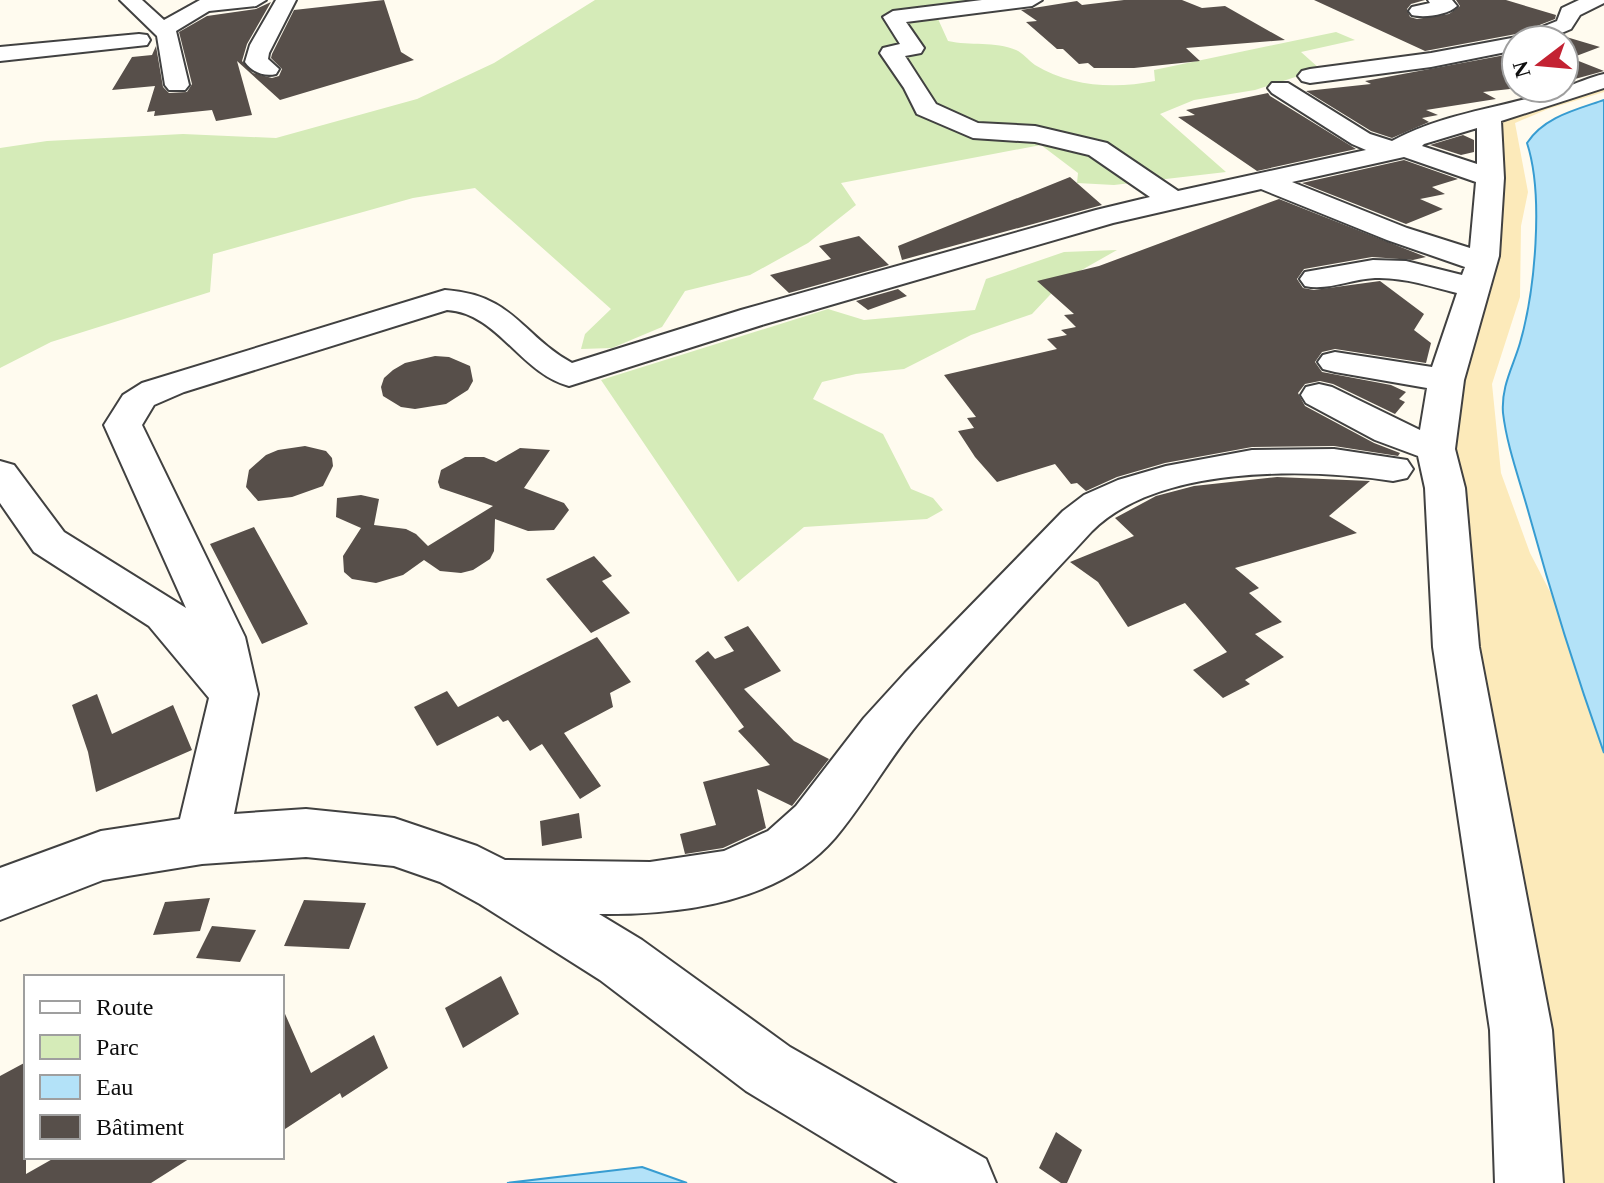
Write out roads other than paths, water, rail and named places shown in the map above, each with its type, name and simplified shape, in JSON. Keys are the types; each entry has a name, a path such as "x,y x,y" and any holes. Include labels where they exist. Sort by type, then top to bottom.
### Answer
{"street":[{"path":"130,0 163,30 177,85"},
{"path":"163,30 204,5 256,0"},
{"path":"268,69 256,62 258,49 282,15 286,0"},
{"path":"1032,0 893,17 913,48 891,53 916,88 926,109 973,130 1035,134 1098,149 1174,201"},
{"path":"1419,11 1447,6 1438,0"},
{"path":"1565,24 1570,14 1594,10"},
{"path":"0,54 139,40"},
{"path":"1310,76 1431,60 1500,46"},
{"path":"202,840 234,694 222,637 123,425 128,410 140,396 445,300 472,303 493,316 552,368 569,375 964,255 1174,201 1398,149 1415,139 1487,115 1604,81"},
{"path":"1280,88 1361,139 1490,178"},
{"path":"1487,115 1490,126 1490,178 1478,275 1446,380 1436,449 1445,488 1456,647 1521,1030 1529,1183"},
{"path":"1265,181 1397,234 1478,275"},
{"path":"1316,279 1373,269 1478,275"},
{"path":"1335,362 1446,380"},
{"path":"1319,395 1388,432 1436,449"},
{"path":"500,886 626,890 733,874 787,848 826,810 882,732 1015,587 1096,505 1140,487 1205,468 1270,458 1311,458 1393,469"},
{"path":"0,474 49,542 165,614 234,694"},
{"path":"0,894 101,856 202,840 306,833 394,842 458,864 500,886 621,960 768,1069 962,1183"}],"water":[{"path":"1604,100 1604,753 1564,634 1514,464 1503,403 1525,322 1536,243 1535,189 1527,143 1551,121"},
{"path":"642,1167 687,1183 507,1183"}]}
